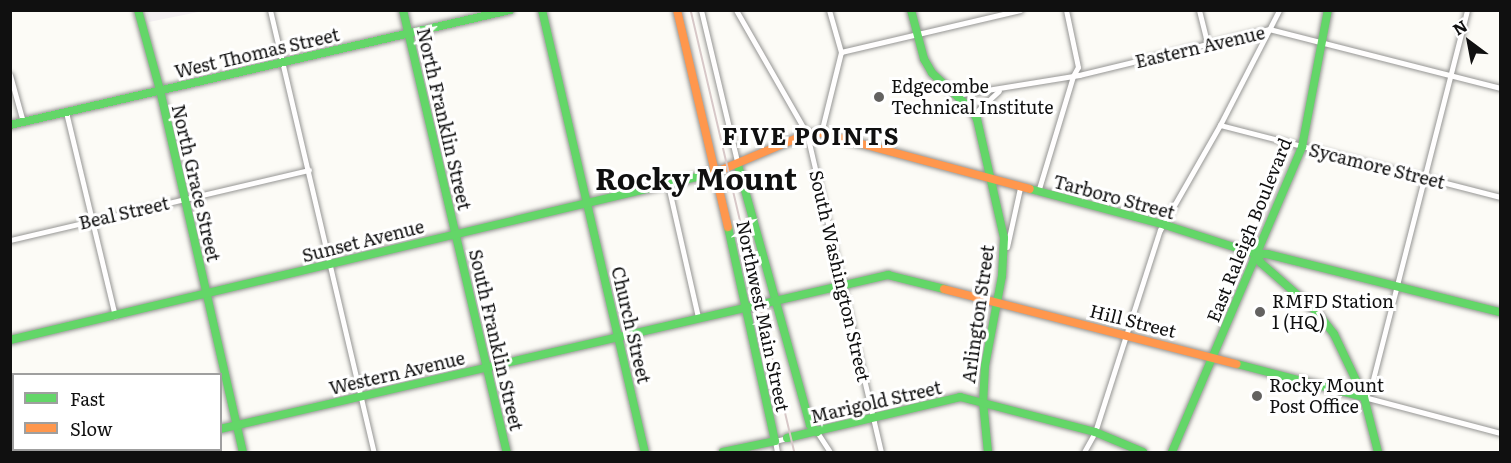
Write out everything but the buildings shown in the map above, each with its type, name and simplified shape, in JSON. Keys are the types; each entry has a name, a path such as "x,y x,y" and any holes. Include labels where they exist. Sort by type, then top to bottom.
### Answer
{"main road":[{"name":"North Grace Street","path":"138,10 160,90 243,453"},
{"name":"North Franklin Street","path":"403,10 456,234"},
{"name":"West Thomas Street","path":"10,125 510,10"},
{"name":"Church Street","path":"542,10 645,453"},
{"name":"Northwest Main Street","path":"677,10 719,171 775,441"},
{"path":"911,10 924,59 932,73 974,114"},
{"name":"East Raleigh Boulevard","path":"1172,453 1302,147 1328,10"},
{"name":"Arlington Street","path":"974,114 992,180 1005,255 985,366 982,402 988,453"},
{"name":"Tarboro Street","path":"719,171 738,165 807,134 821,133 1165,225 1256,254 1267,254 1500,312"},
{"path":"738,165 810,425 817,432"},
{"name":"Sunset Avenue","path":"10,340 719,171"},
{"name":"South Franklin Street","path":"456,234 507,453"},
{"path":"1256,254 1261,263 1316,311 1334,334 1364,397 1378,453"},
{"name":"Hill Street","path":"756,304 888,276 1364,397"},
{"name":"Western Avenue","path":"222,429 756,304"},
{"name":"Marigold Street","path":"787,438 960,397 1095,432 1143,453"},
{"path":"723,453 775,441"}],"street":[{"path":"270,10 374,453"},
{"path":"701,10 738,165"},
{"name":"South Washington Street","path":"736,10 807,134 881,453"},
{"path":"821,133 841,52 829,10"},
{"path":"841,52 1020,10"},
{"path":"1038,192 1078,64 1066,10"},
{"path":"1199,10 1207,43"},
{"path":"1084,453 1095,432 1160,230 1165,225 1220,124 1279,10"},
{"path":"1364,397 1370,391 1467,10"},
{"name":"Eastern Avenue","path":"956,95 1073,76 1269,29 1500,88"},
{"path":"10,75 22,122"},
{"path":"974,114 988,99 1002,89"},
{"path":"66,112 115,316"},
{"name":"Sycamore Street","path":"1220,124 1500,197"},
{"name":"Beal Street","path":"10,240 309,170"},
{"path":"668,185 698,317"},
{"path":"1005,255 1020,188"},
{"name":"Hill Street","path":"1364,397 1500,433"},
{"path":"817,432 830,453"},
{"path":"775,441 787,438"},
{"name":"Northwest Main Street","path":"775,441 777,453"}],"shaded area":[{"path":"146,10 203,11 149,22"}],"railway":[{"path":"691,10 795,452"}],"traffic: fast":[{"path":"138,10 160,90 243,452"},
{"path":"403,10 507,452"},
{"path":"10,125 510,10"},
{"path":"542,10 645,452"},
{"path":"911,10 924,59 932,73 972,110 977,119 1004,238 1002,276 985,366 983,402 988,452"},
{"path":"1172,452 1302,147 1328,10"},
{"path":"738,165 810,425 817,432"},
{"path":"10,340 714,173"},
{"path":"1030,189 1165,225 1256,254"},
{"path":"723,452 775,441 728,227"},
{"path":"1378,452 1364,397 1334,334 1316,311 1261,263 1256,254 1267,254 1500,312"},
{"path":"222,429 888,275 944,289"},
{"path":"1237,364 1364,397"},
{"path":"787,438 960,397 1095,432 1143,452"},
{"path":"129,452 135,451"}],"traffic: slow":[{"path":"677,10 728,227"},
{"path":"714,173 807,134 821,133 1030,189"},
{"path":"944,289 1237,364"}],"place":[{"name":"Edgecombe Technical Institute","path":"879,97"},
{"name":"RMFD Station 1 (HQ)","path":"1260,312"},
{"name":"Rocky Mount Post Office","path":"1257,396"}],"district":[{"name":"FIVE POINTS","path":"811,135"},
{"name":"Rocky Mount","path":"696,177"}]}
